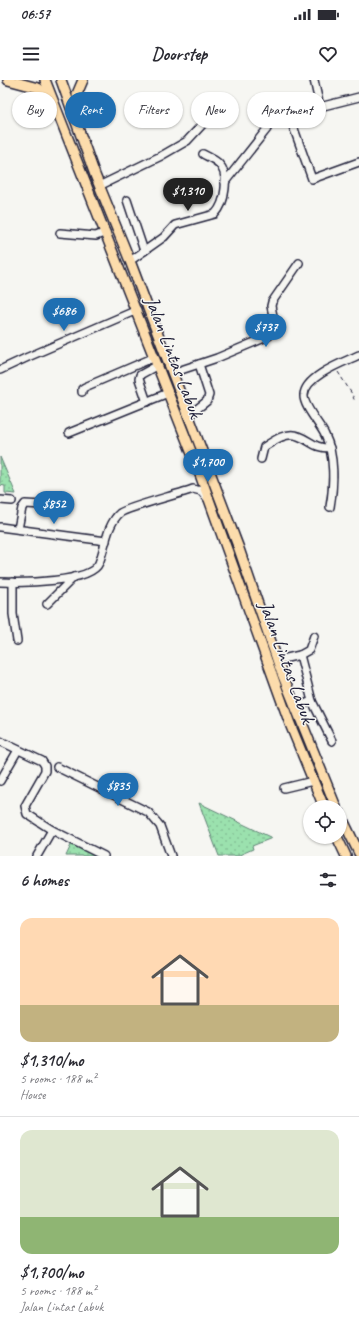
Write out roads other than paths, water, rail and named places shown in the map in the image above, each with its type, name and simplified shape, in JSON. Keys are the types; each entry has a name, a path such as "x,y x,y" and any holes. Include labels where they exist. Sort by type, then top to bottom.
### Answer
{"main road":[{"path":"8,80 38,88 43,92"},
{"name":"Jalan Lintas Labuk","path":"45,80 50,92"},
{"name":"Jalan Lintas Labuk","path":"61,80 99,186 130,261 238,546 278,660 333,800"},
{"path":"81,133 77,94 83,80"},
{"name":"Jalan Lintas Labuk","path":"57,109 198,469 290,724 321,800"},
{"path":"257,603 254,609 280,686 290,724"},
{"path":"347,828 359,853"},
{"path":"340,844 346,856"}],"street":[{"path":"314,80 317,92"},
{"path":"326,105 359,97"},
{"path":"99,186 161,156 188,141 200,128"},
{"path":"294,128 312,179 359,162"},
{"path":"225,182 267,129"},
{"path":"130,261 164,237 175,225 215,214 221,206 225,182 224,171 219,163 203,154"},
{"path":"127,200 144,251"},
{"path":"60,233 96,236 106,232"},
{"path":"172,373 199,364 269,336 275,326 271,306 272,302 299,263"},
{"path":"0,370 28,356 137,310"},
{"path":"330,507 332,494 330,448 326,436 306,404 304,395 307,387 319,375 334,366 359,355"},
{"path":"82,392 82,389 156,361"},
{"path":"147,402 139,379 140,376 156,361"},
{"path":"188,416 207,401 209,395 199,364"},
{"path":"70,433 168,394"},
{"path":"261,459 264,447 291,434 299,436 319,448 330,448"},
{"path":"193,490 199,480 198,469"},
{"path":"0,582 74,577 95,569 113,523 123,511 193,490 201,491 210,501"},
{"path":"0,500 12,501"},
{"path":"18,530 22,508 25,504 60,506"},
{"path":"0,527 106,541"},
{"path":"47,604 74,577"},
{"path":"13,582 13,614 16,641"},
{"path":"278,660 300,655 309,650 314,636"},
{"path":"300,655 312,701 332,741"},
{"path":"296,707 312,701"},
{"path":"0,741 42,761 45,766 45,771 25,806 27,814 52,830 104,856"},
{"path":"0,781 18,750"},
{"path":"57,767 148,812 160,826 171,856"},
{"path":"284,788 312,781"},
{"path":"37,856 52,830"}]}
